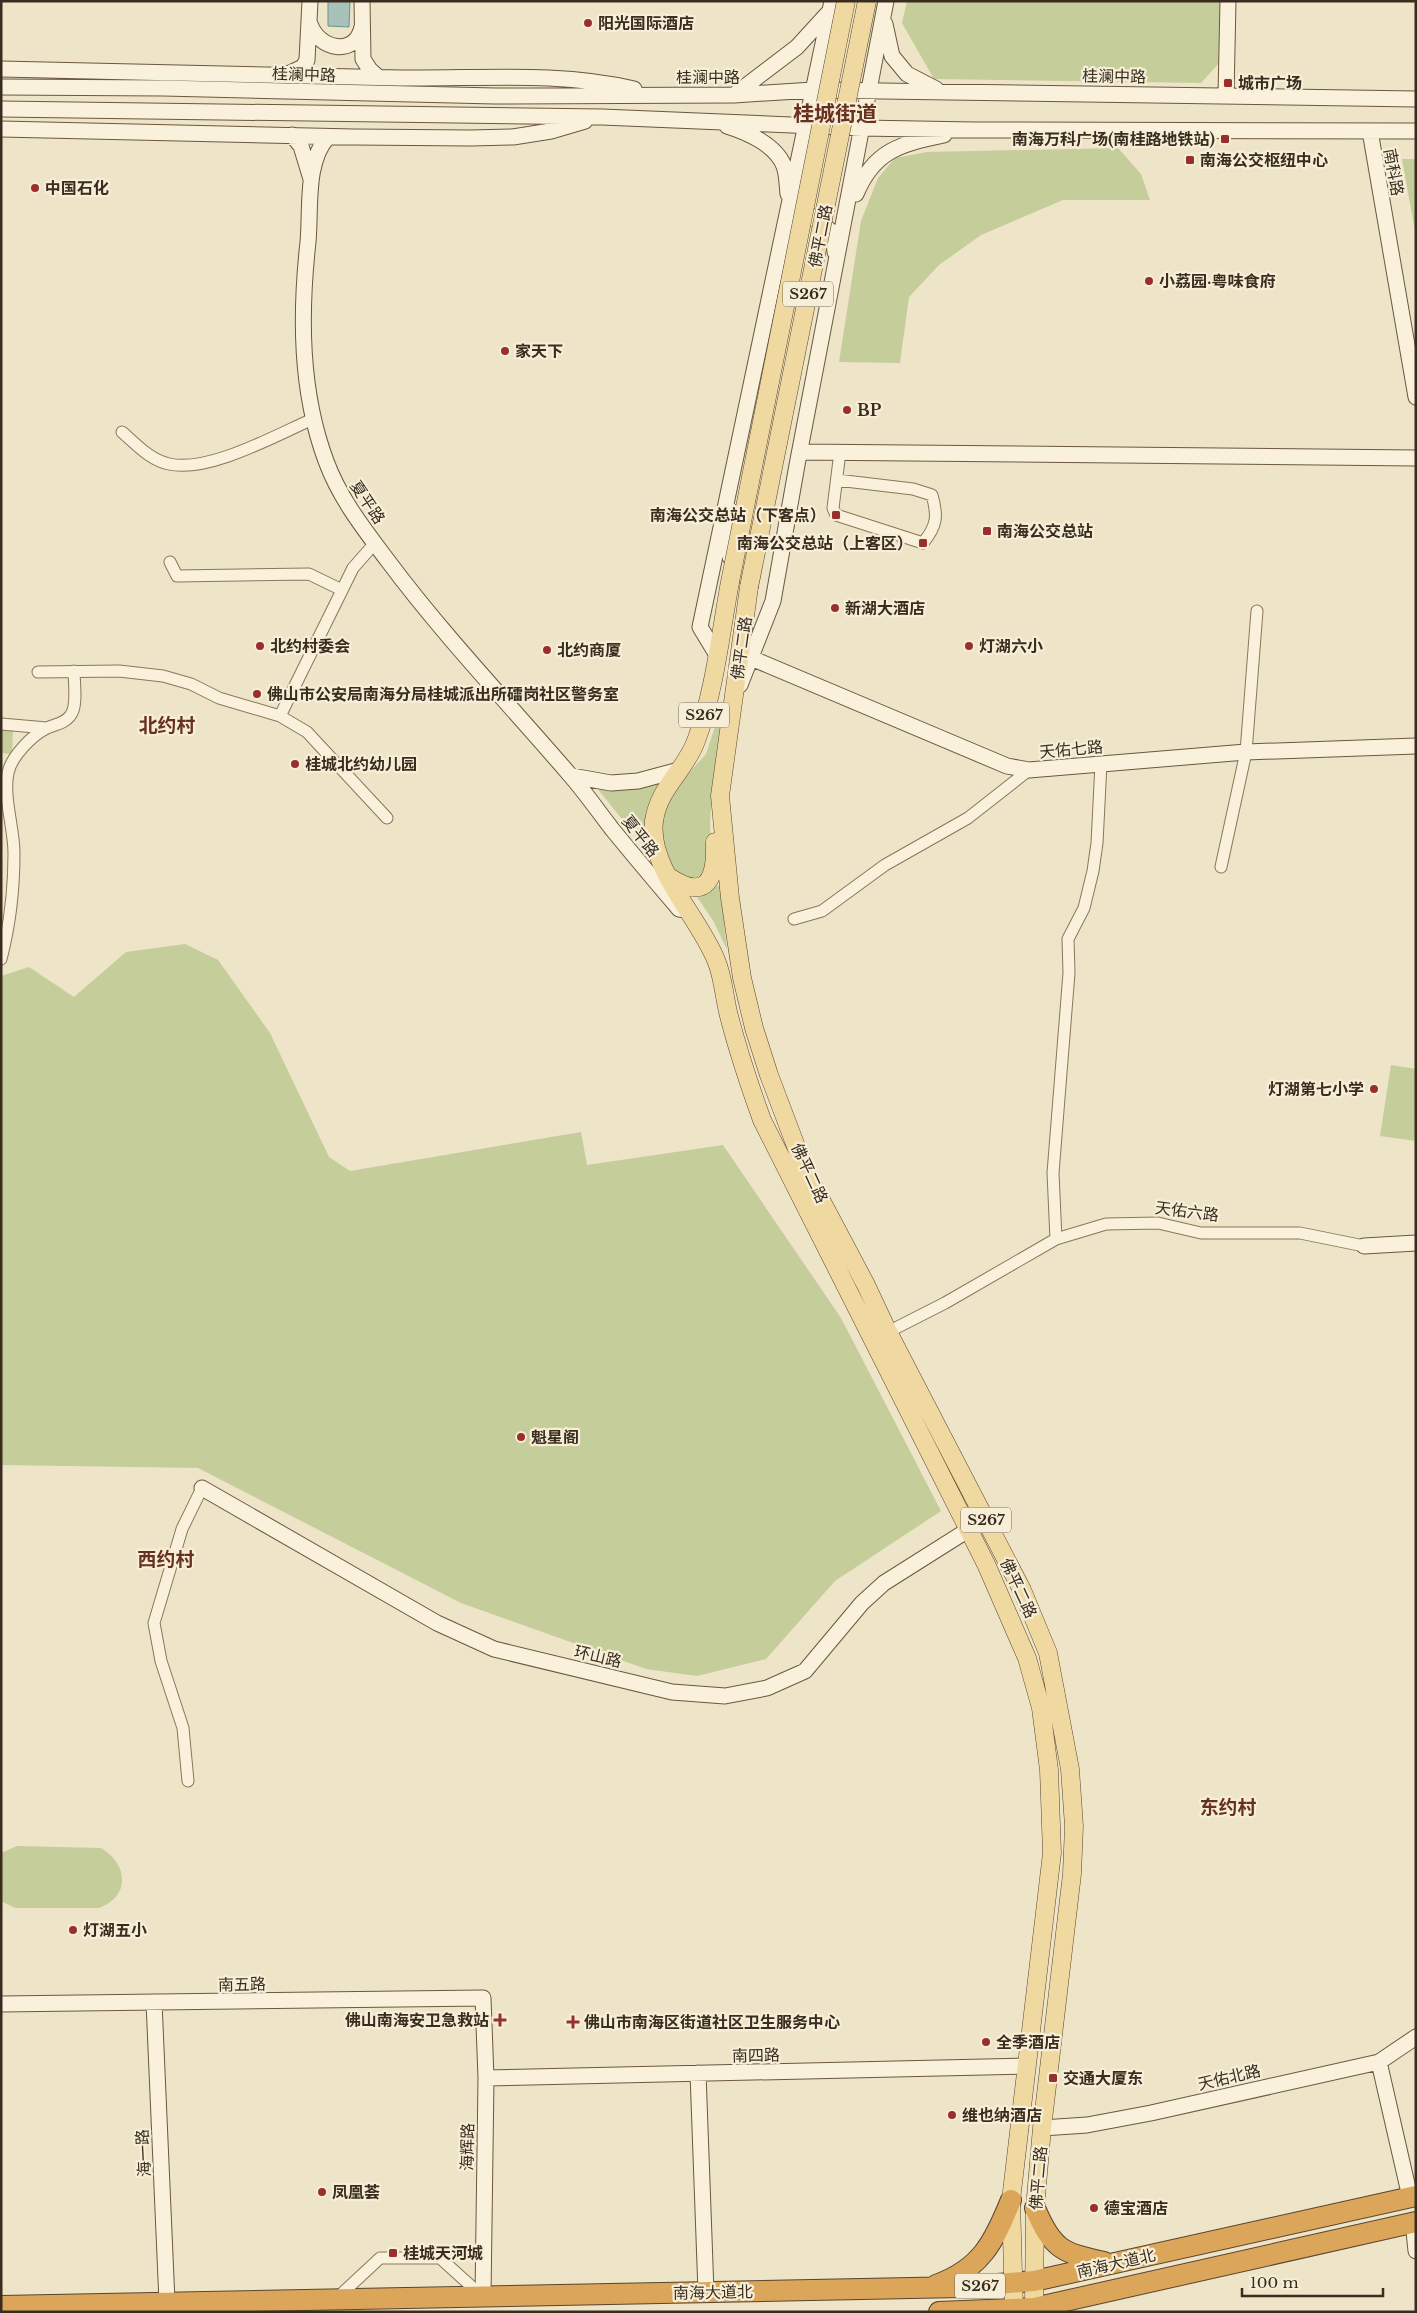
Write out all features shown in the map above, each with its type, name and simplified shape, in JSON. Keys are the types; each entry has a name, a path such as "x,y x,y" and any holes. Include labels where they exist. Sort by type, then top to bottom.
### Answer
{"highway":[{"name":"南海大道北","path":"1,2306 927,2288 1013,2283 1034,2281 1413,2196"},
{"path":"927,2288 951,2280 984,2253 996,2236 1011,2200"},
{"path":"1035,2208 1047,2234 1064,2251 1111,2264"},
{"name":"南海大道北","path":"939,2312 1024,2310 1414,2222"},
{"path":"1067,2312 1093,2293"}],"main road":[{"path":"286,75 297,72 307,60 310,1"},
{"path":"362,1 363,59 370,70 378,77"},
{"name":"佛平二路","path":"846,1 730,582 713,683 695,744 662,794 654,821 655,850 661,864 703,933 717,961 728,1012 748,1081 762,1120 986,1564 1027,1658 1041,1708 1049,1770 1052,1854 1011,2200 1013,2283 1024,2310"},
{"name":"佛平二路","path":"867,1 749,587 720,796 742,978 754,1028 805,1170 1022,1590 1048,1653 1058,1702 1070,1769 1074,1826 1072,1874 1042,2128 1035,2208 1034,2281 1024,2310"},
{"path":"1226,96 1228,1"},
{"path":"831,6 828,34 843,44 864,41 875,34 884,8"},
{"path":"717,655 700,627 709,576 831,6"},
{"path":"734,95 797,47 831,6"},
{"path":"884,8 892,56 907,74 940,91"},
{"path":"734,700 773,601 884,8"},
{"path":"310,24 317,38 325,44 346,46 357,39 362,25"},
{"path":"1,70 568,79 606,83 658,95"},
{"path":"163,88 237,74"},
{"name":"桂澜中路","path":"1,87 163,88 495,96 734,95 813,90 1416,99"},
{"path":"1,109 602,117 807,124 862,128 974,130 1416,131"},
{"path":"161,110 227,134"},
{"path":"1,129 328,137 513,137 552,131 602,117"},
{"path":"711,122 740,130 769,146 784,165 789,204"},
{"path":"846,218 863,177 875,162 905,143 974,130"},
{"name":"南科路","path":"1370,130 1416,396"},
{"name":"夏平路","path":"292,135 302,146 311,179"},
{"name":"夏平路","path":"328,137 320,147 311,179 310,223 304,282 305,367 313,418 326,462 342,498 416,598 572,776 679,909 689,910"},
{"path":"780,249 795,220 814,217 833,233 837,263"},
{"path":"800,452 1416,458"},
{"path":"729,483 730,582"},
{"path":"709,576 725,608"},
{"name":"天佑七路","path":"751,658 1007,766 1029,770 1246,752 1416,746"},
{"path":"572,776 611,783 638,781 679,770"},
{"path":"669,877 684,886 700,887 707,883 712,876 716,865 715,810 720,796"},
{"name":"天佑六路","path":"1364,1246 1416,1243"},
{"name":"环山路","path":"202,1488 437,1623 494,1649 672,1692 724,1696 767,1688 805,1671 862,1603 884,1583 968,1530"},
{"name":"南五路","path":"1,2004 483,1998"},
{"name":"海辉路","path":"483,1998 486,2078 483,2297"},
{"name":"海一路","path":"154,2002 167,2302"},
{"name":"天佑北路","path":"1042,2128 1087,2125 1151,2113 1378,2062 1416,2037"},
{"path":"1378,2062 1413,2196"},
{"name":"南四路","path":"486,2078 1027,2066"},
{"path":"698,2073 706,2292"},
{"path":"1414,2222 1416,2251"}],"street":[{"path":"122,432 152,458 170,464 199,463 227,457 313,418"},
{"path":"837,480 913,489 932,495 936,510 934,530 923,543 836,515 833,508 840,452"},
{"path":"280,716 353,568 375,543"},
{"path":"170,562 177,576 309,574 342,590"},
{"path":"1221,867 1246,752 1257,611"},
{"path":"1,959 9,930 14,852 8,772 21,749 32,737 47,728 63,723 71,716 74,708 74,671"},
{"path":"38,672 119,671 163,676 192,684 219,698 280,716 307,732 386,818"},
{"path":"1,724 47,728"},
{"path":"1056,1239 1053,1173 1055,1128 1063,1062 1068,939 1084,908 1093,871 1097,843 1101,764"},
{"path":"794,919 822,910 885,865 968,818 1029,770"},
{"name":"天佑六路","path":"888,1332 944,1303 1056,1239 1106,1224 1158,1223 1201,1233 1300,1232 1364,1246"},
{"path":"188,1781 183,1728 160,1661 154,1623 182,1529 202,1488"},
{"path":"334,2300 380,2258 440,2258 483,2297"}],"green space":[{"path":"907,1 1220,1 1219,63 1201,83 934,79 902,23"},
{"path":"1118,148 1141,174 1150,200 1063,200 981,235 939,265 909,297 900,363 839,362 861,221 878,178 895,158 927,152"},
{"path":"1402,159 1416,159 1416,237"},
{"path":"724,699 712,789 710,823 712,867 706,878 686,883 668,866 660,825 674,789 706,754"},
{"path":"1,729 13,730 12,754 1,753"},
{"path":"663,778 647,838 647,850 596,787"},
{"path":"720,885 727,950 714,922 697,897"},
{"path":"185,944 218,960 270,1033 329,1157 350,1171 581,1132 587,1165 723,1145 841,1318 941,1511 835,1581 766,1659 697,1676 646,1669 461,1603 198,1468 1,1465 1,976 29,967 74,997 126,952"},
{"path":"1391,1065 1416,1069 1416,1141 1380,1136"},
{"path":"17,1846 101,1848 117,1862 121,1871 121,1888 117,1896 99,1908 15,1908 1,1901 1,1853"}],"water":[{"path":"328,1 350,1 349,27 328,26"}],"place":[{"name":"阳光国际酒店","path":"588,23"},
{"name":"城市广场","path":"1228,83"},
{"name":"南海万科广场(南桂路地铁站)","path":"1225,139"},
{"name":"南海公交枢纽中心","path":"1190,160"},
{"name":"中国石化","path":"35,188"},
{"name":"小荔园·粤味食府","path":"1149,281"},
{"name":"家天下","path":"505,351"},
{"name":"BP","path":"847,410"},
{"name":"南海公交总站（下客点）","path":"836,515"},
{"name":"南海公交总站","path":"987,531"},
{"name":"南海公交总站（上客区）","path":"923,543"},
{"name":"新湖大酒店","path":"835,608"},
{"name":"北约村委会","path":"260,646"},
{"name":"灯湖六小","path":"969,646"},
{"name":"北约商厦","path":"547,650"},
{"name":"佛山市公安局南海分局桂城派出所礌岗社区警务室","path":"257,694"},
{"name":"桂城北约幼儿园","path":"295,764"},
{"name":"灯湖第七小学","path":"1374,1089"},
{"name":"魁星阁","path":"521,1437"},
{"name":"灯湖五小","path":"73,1930"},
{"name":"佛山南海安卫急救站","path":"500,2020"},
{"name":"佛山市南海区街道社区卫生服务中心","path":"573,2022"},
{"name":"全季酒店","path":"986,2042"},
{"name":"交通大厦东","path":"1053,2078"},
{"name":"维也纳酒店","path":"952,2115"},
{"name":"凤凰荟","path":"322,2192"},
{"name":"德宝酒店","path":"1094,2208"},
{"name":"桂城天河城","path":"393,2253"}],"district":[{"name":"桂城街道","path":"835,114"},
{"name":"北约村","path":"167,725"},
{"name":"西约村","path":"166,1559"},
{"name":"东约村","path":"1228,1807"}]}
